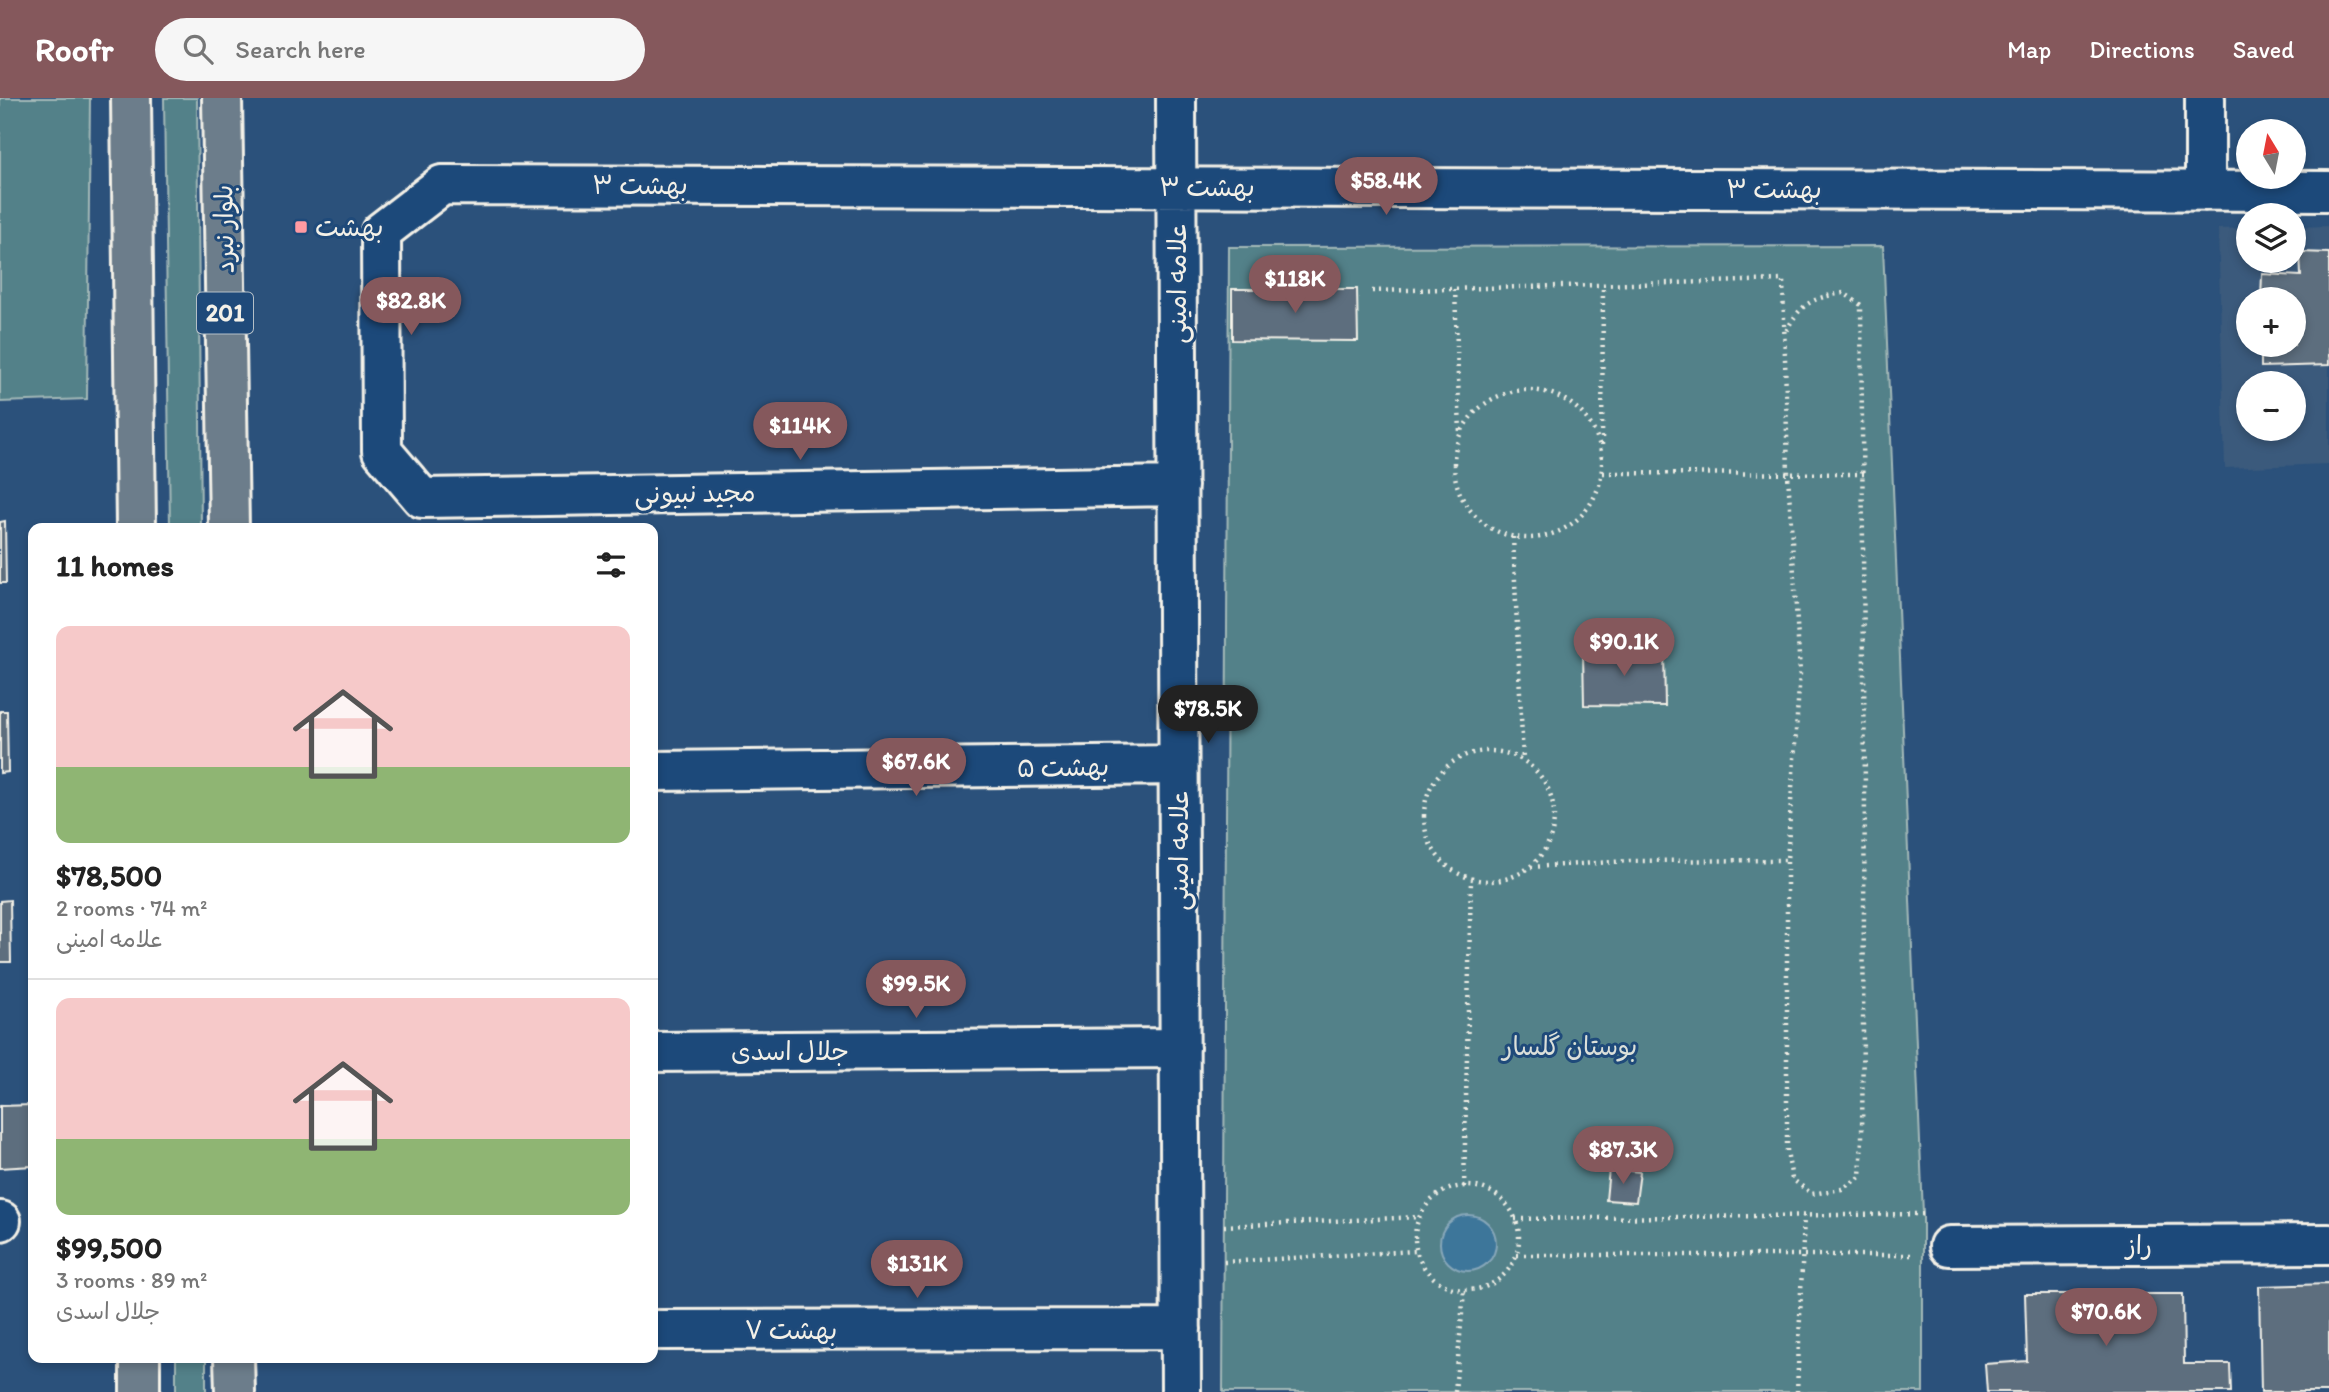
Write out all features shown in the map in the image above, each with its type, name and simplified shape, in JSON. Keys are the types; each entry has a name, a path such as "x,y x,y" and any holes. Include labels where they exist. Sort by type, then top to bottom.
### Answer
{"main road":[{"path":"131,98 136,523"},
{"name":"بلوار نبرد","path":"222,98 229,523"},
{"path":"140,1363 140,1392"},
{"path":"234,1363 235,1392"}],"street":[{"name":"علامه امینی","path":"1176,98 1181,1392"},
{"path":"2205,98 2205,191"},
{"name":"بهشت ۳","path":"422,498 382,451 381,232 442,185 2329,191"},
{"name":"مجید نبیونی","path":"422,498 1178,486"},
{"name":"بهشت ۵","path":"658,771 1178,765"},
{"name":"جلال اسدی","path":"658,1052 1180,1048"},
{"name":"راز","path":"1936,1251 2329,1244"},
{"name":"بهشت ۷","path":"658,1330 1181,1329"}],"path":[{"path":"1372,291 1783,280 1784,335 1788,474 1800,673 1787,860 1787,1151 1792,1179 1812,1194 1842,1189 1860,1177 1865,793 1861,305 1844,293 1822,296 1797,310 1784,335"},
{"path":"1455,289 1460,435 1453,468 1458,492 1471,513 1490,529 1513,537 1538,538 1562,531 1581,517 1596,497 1603,473 1603,285"},
{"path":"1460,435 1467,421 1485,403 1507,392 1532,389 1556,394 1577,407 1593,425 1602,449"},
{"path":"1603,473 1864,474"},
{"path":"1513,537 1523,760"},
{"path":"1480,750 1503,751 1523,760 1539,774 1550,791 1555,812 1553,832 1544,851 1530,867 1512,877 1492,881 1471,879 1451,869 1435,853 1425,833 1423,811 1429,789 1441,771 1459,757 1480,750"},
{"path":"1530,867 1629,861 1787,860"},
{"path":"1464,1187 1471,879"},
{"path":"1464,1187 1492,1192 1506,1204 1516,1219 1520,1236 1517,1255 1508,1270 1496,1282 1481,1289 1464,1291 1433,1279 1422,1266 1415,1251 1415,1234 1419,1217 1428,1203 1441,1193 1464,1187"},
{"path":"1516,1219 1923,1214"},
{"path":"1797,1392 1804,1216"},
{"path":"1224,1226 1419,1217"},
{"path":"1224,1262 1415,1251"},
{"path":"1517,1255 1803,1255 1936,1251"},
{"path":"1455,1392 1464,1291"}],"shaded area":[{"path":"2329,226 2329,464 2225,468 2218,229 2236,228 2236,273 2306,273 2306,227"},
{"path":"1462,1215 1474,1215 1484,1219 1492,1227 1496,1243 1492,1259 1484,1267 1474,1271 1462,1271 1452,1267 1444,1259 1440,1249 1440,1237 1444,1227 1452,1219"}],"green space":[{"path":"0,98 90,98 87,399 0,402"},
{"path":"164,98 197,98 201,523 170,523"},
{"name":"بوستان گلسار","path":"1883,246 1923,1214 1923,1392 1223,1392 1229,247"},
{"path":"176,1363 206,1363 206,1392 176,1392"}],"building":[{"path":"2306,252 2329,253 2329,365 2261,367 2261,357 2306,357 2306,287 2261,287 2262,274 2301,276 2301,273 2306,273"},
{"path":"1232,289 1357,289 1358,341 1232,340"},
{"path":"5,521 6,583 0,583 0,522"},
{"path":"1583,651 1664,652 1665,706 1584,705"},
{"path":"0,711 7,711 8,772 0,773"},
{"path":"10,900 11,962 0,962 0,901"},
{"path":"28,1105 28,1166 0,1168 0,1106"},
{"path":"1609,1169 1640,1172 1636,1202 1606,1200"},
{"path":"2329,1284 2329,1392 2261,1392 2259,1286"},
{"path":"2025,1294 2183,1294 2184,1364 2230,1364 2231,1392 1987,1392 1985,1364 2027,1361"}],"place":[{"name":"بهشت","path":"301,227"}]}
